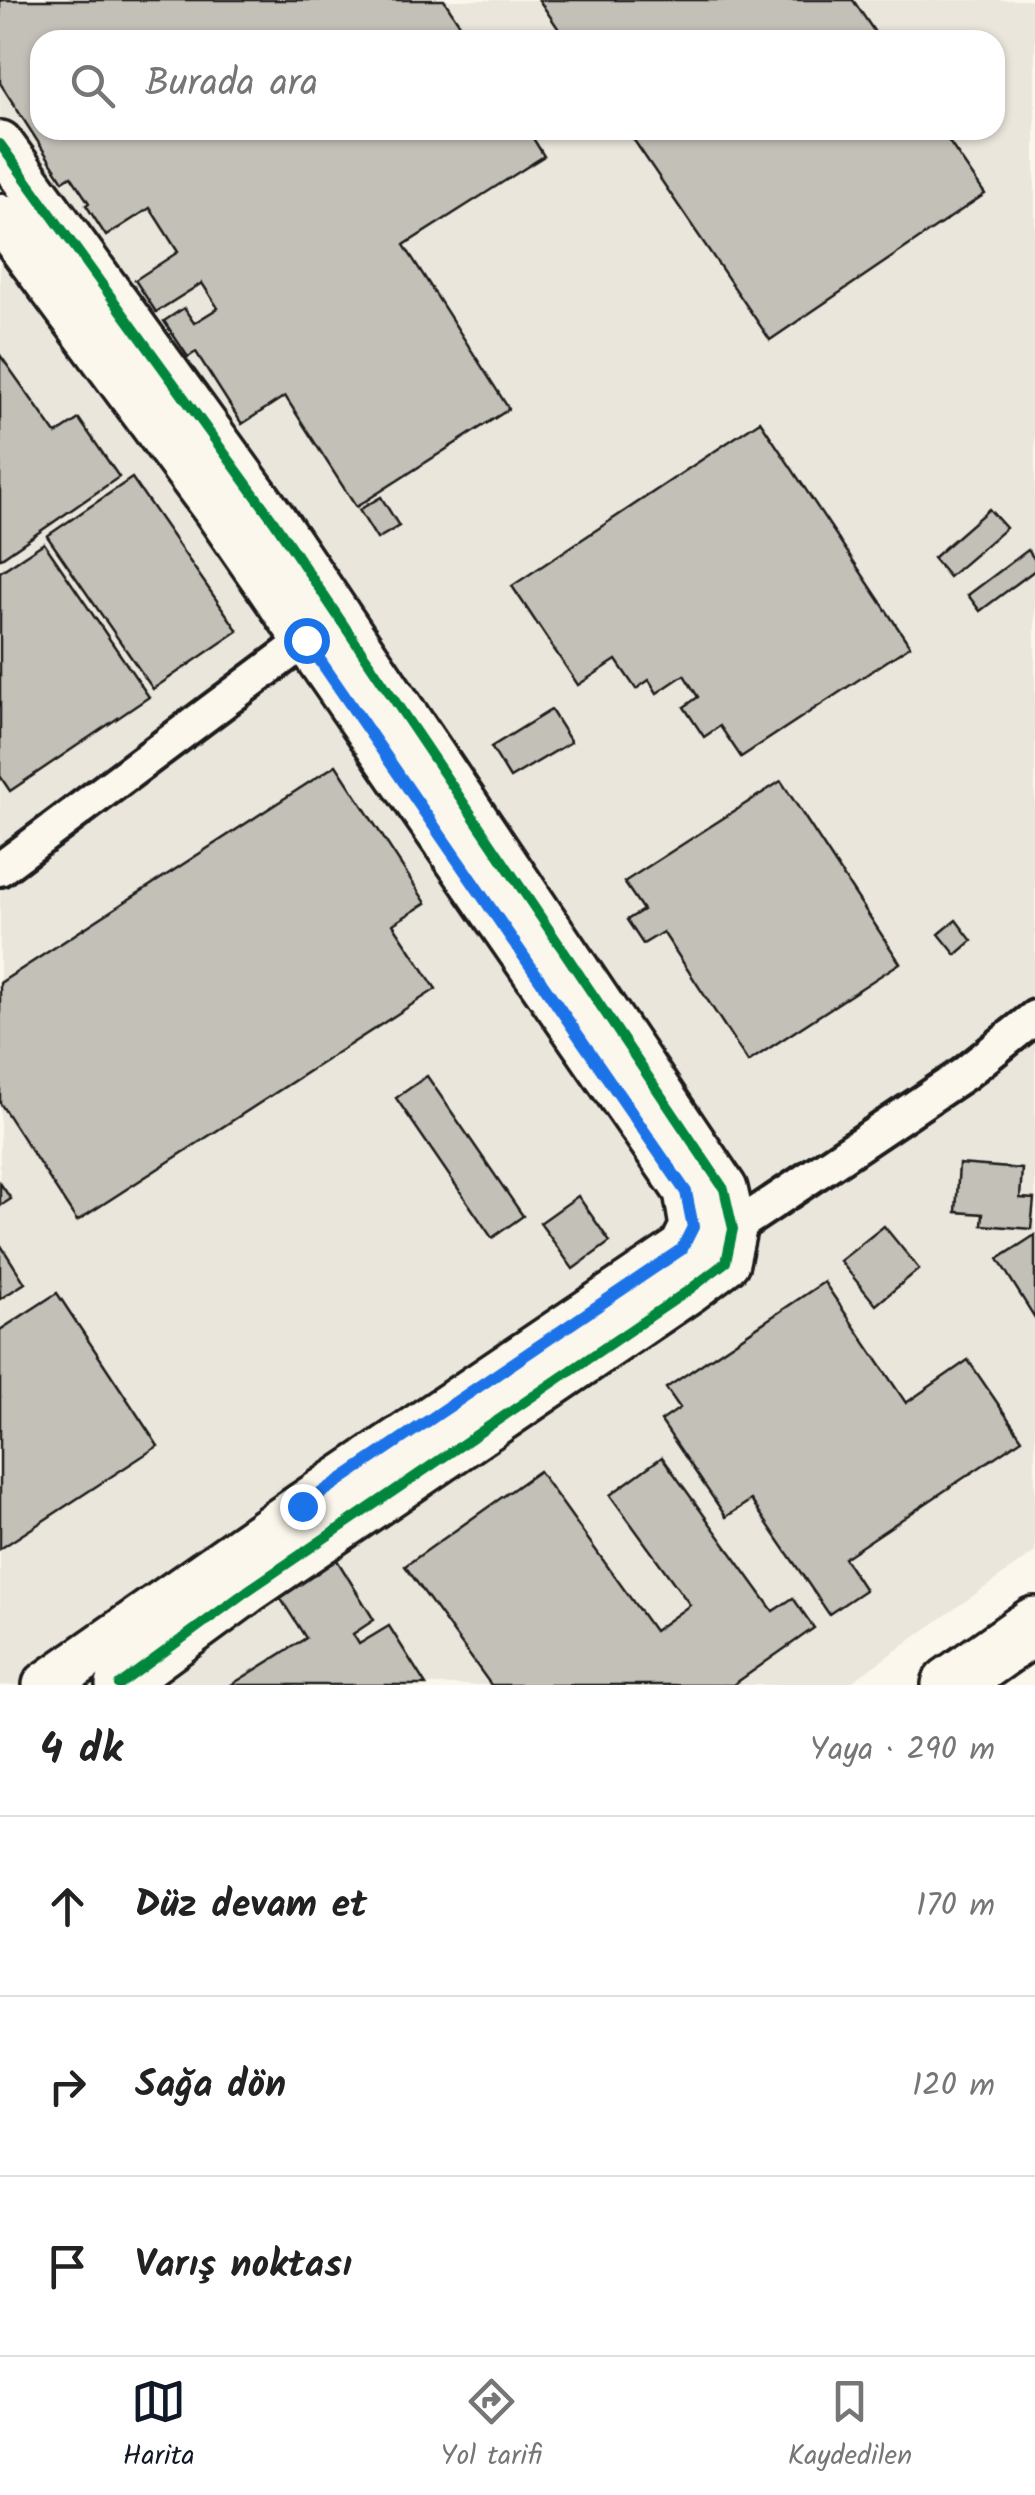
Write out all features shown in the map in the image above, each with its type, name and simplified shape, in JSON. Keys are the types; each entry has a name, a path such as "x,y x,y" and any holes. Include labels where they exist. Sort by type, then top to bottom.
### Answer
{"highway":[{"path":"950,1685 1035,1625"}],"street":[{"path":"0,144 262,504 324,631 686,1192 693,1227 682,1249 46,1685"},
{"path":"0,217 216,509 324,631 724,1189 733,1228 726,1262 689,1290 247,1591 119,1685"},
{"path":"0,869 324,631"},
{"path":"733,1228 964,1074 1035,1017"}],"shaded area":[{"path":"0,0 1035,0 1035,1552 847,1685 0,1685"}],"building":[{"path":"0,0 444,0 464,30 30,30 30,130 0,83"},
{"path":"539,0 853,0 873,30 559,30"},
{"path":"37,140 534,140 544,156 404,245 509,409 356,507 285,396 242,424 196,352 188,357 164,321 184,308 194,323 218,308 202,283 156,312 135,280 178,252 150,208 106,236 71,176 63,181"},
{"path":"634,140 948,140 985,194 770,340"},
{"path":"0,355 56,434 79,419 119,477 0,559"},
{"path":"760,421 910,646 741,757 720,726 704,737 684,707 698,697 684,675 657,693 649,680 636,689 616,660 578,685 512,586"},
{"path":"132,478 238,631 153,689 47,536"},
{"path":"381,497 399,526 377,539 359,510"},
{"path":"989,509 1006,528 949,577 933,558"},
{"path":"44,543 149,697 10,791 0,776 0,572"},
{"path":"1028,550 1035,560 1035,570 980,611 968,595"},
{"path":"551,710 571,742 510,778 491,747"},
{"path":"336,765 426,903 393,924 436,989 77,1221 0,1103 0,983"},
{"path":"781,781 900,963 748,1062 663,932 643,944 627,920 643,910 624,882"},
{"path":"956,920 972,941 956,955 939,934"},
{"path":"427,1076 523,1216 492,1238 396,1098"},
{"path":"959,1164 1022,1169 1020,1198 1034,1199 1031,1229 982,1225 983,1214 956,1212"},
{"path":"0,1183 11,1199 0,1206"},
{"path":"578,1196 610,1242 573,1269 540,1223"},
{"path":"884,1226 919,1269 876,1305 840,1261"},
{"path":"1035,1235 1035,1318 998,1259"},
{"path":"0,1244 25,1283 0,1299"},
{"path":"824,1282 906,1403 968,1360 1022,1439 844,1558 865,1590 829,1614 751,1500 726,1517 661,1421 680,1408 666,1388"},
{"path":"57,1293 158,1446 0,1549 0,1330"},
{"path":"662,1457 773,1611 793,1598 814,1628 733,1685 491,1685 405,1566 539,1471 654,1631 690,1605 610,1495"},
{"path":"337,1560 374,1620 353,1634 359,1644 389,1626 426,1685 231,1685 306,1638 279,1596"}],"cycle path":[{"path":"0,144 273,520 724,1189 733,1229 726,1262 689,1290 247,1591 119,1685"}],"route":[{"path":"302,1506 682,1249 693,1227 686,1192 306,640"}]}
